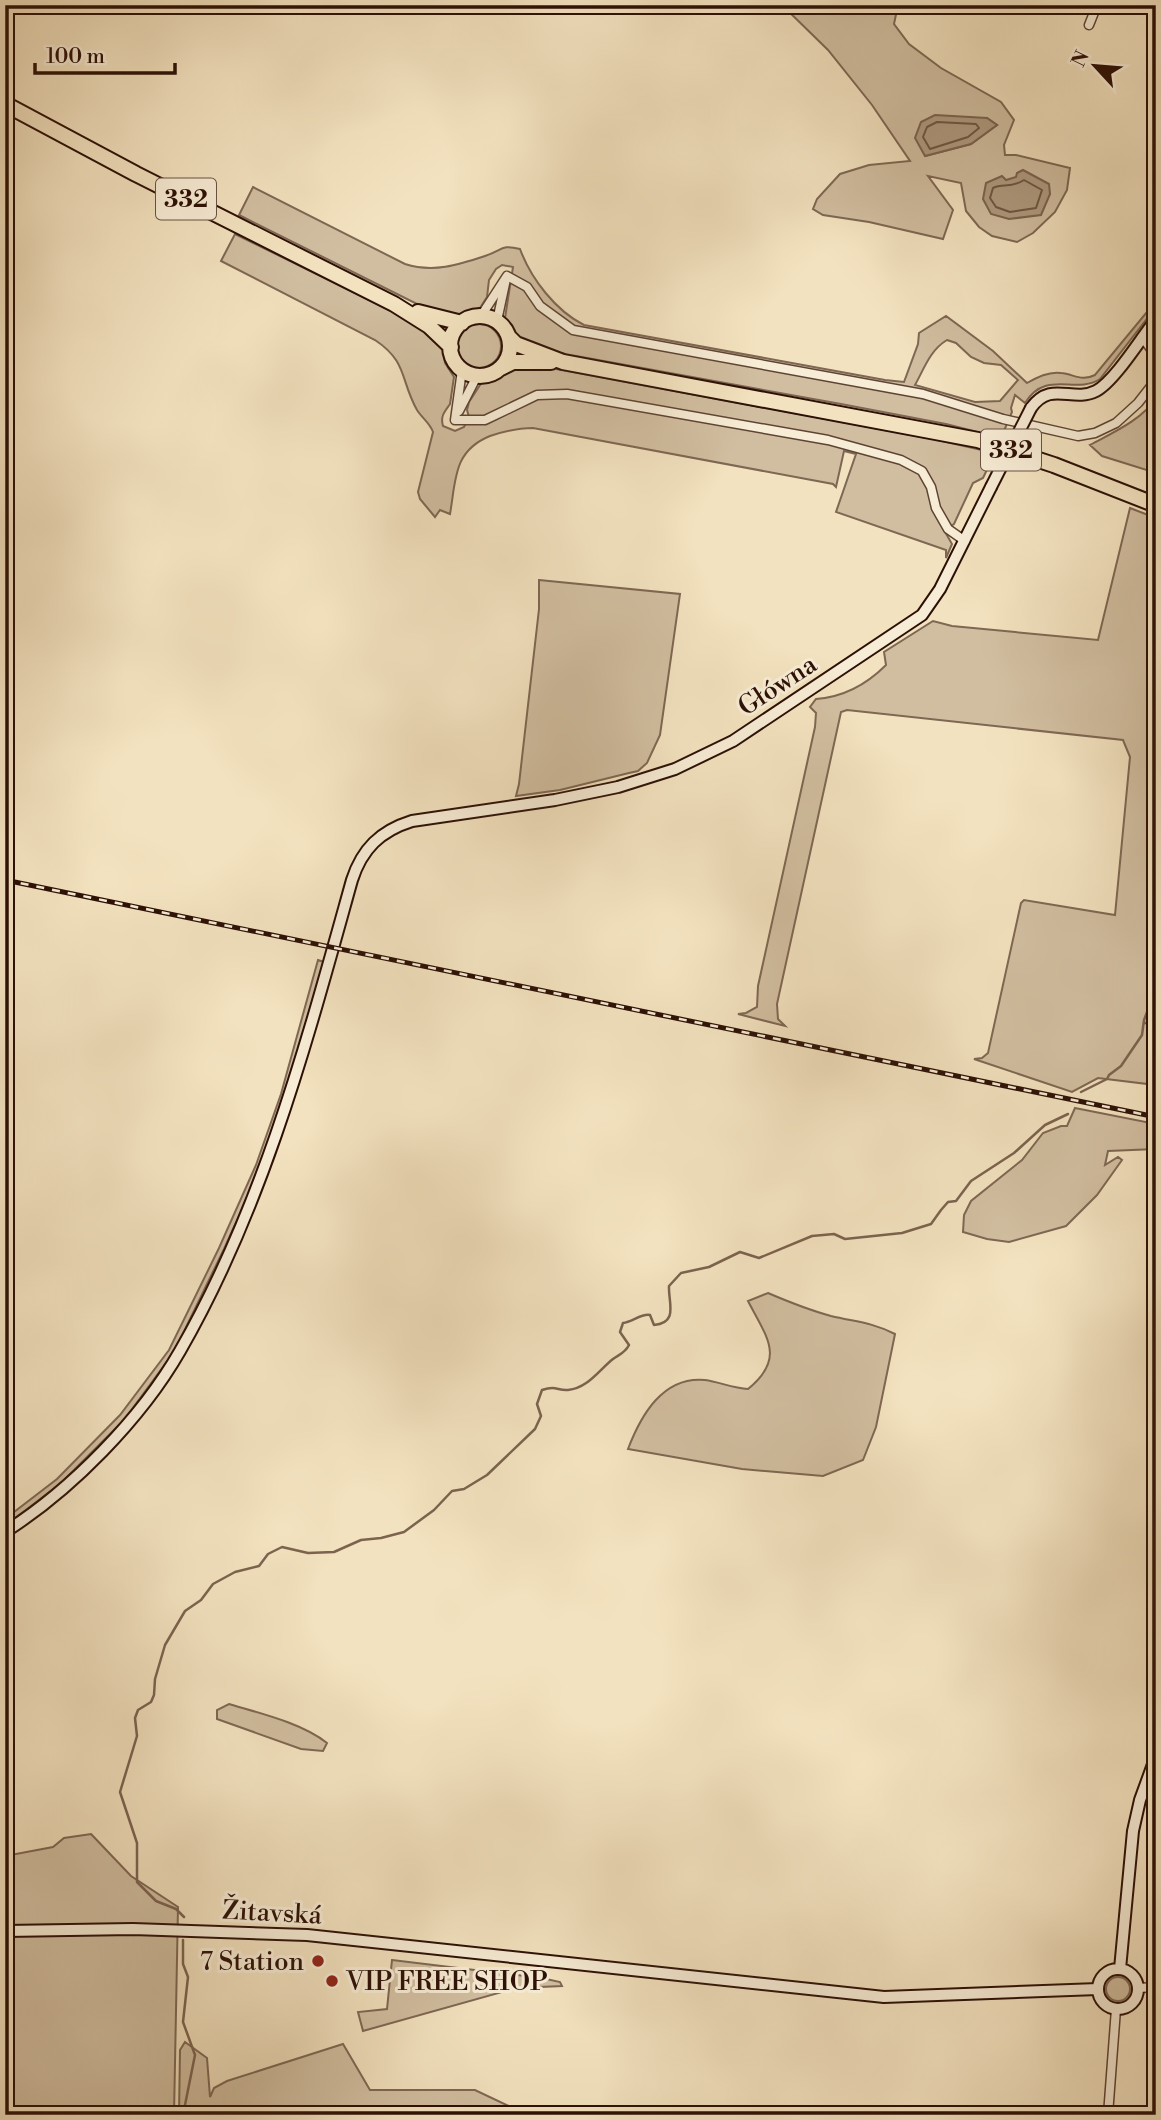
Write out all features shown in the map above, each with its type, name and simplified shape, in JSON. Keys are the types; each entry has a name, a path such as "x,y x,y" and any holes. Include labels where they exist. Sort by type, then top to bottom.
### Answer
{"highway":[{"name":"332","path":"5,104 136,174 394,304 442,336 451,347 455,362 462,370"},
{"name":"332","path":"394,304 462,323"},
{"path":"451,347 453,333 462,323 481,316 497,321"},
{"name":"332","path":"497,321 509,337 527,349 564,362 978,440 1055,465 1156,505"},
{"path":"501,368 510,352 509,337"},
{"name":"332","path":"477,376 494,373 513,362 564,362"},
{"path":"462,370 477,376"}],"street":[{"path":"1089,25 1097,5"},
{"path":"481,316 507,276"},
{"path":"497,321 507,276"},
{"path":"507,276 527,288 540,306 573,330 923,394 1003,419 1078,436 1095,433 1116,423 1138,403 1156,380"},
{"name":"Główna","path":"5,1532 62,1489 102,1451 142,1406 179,1353 234,1240 270,1154 358,860 383,833 412,821 555,800 618,787 675,769 733,741 913,623 933,601 1038,398 1052,393 1096,391 1110,380 1156,319"},
{"path":"1142,337 1156,356"},
{"path":"455,420 462,370"},
{"path":"455,420 477,376"},
{"path":"455,420 485,420 537,395 567,394 828,440 901,460 922,471 931,487 936,508 948,529 965,541"},
{"path":"1120,1969 1133,1830 1140,1800 1156,1756"},
{"name":"Žitavská","path":"5,1931 178,1930 307,1935 884,1997 1098,1989"},
{"path":"1120,1969 1133,1975 1138,1988 1132,2003 1122,2009 1103,2003 1098,1989 1104,1974 1120,1969"},
{"path":"1138,1988 1156,1987"},
{"path":"1108,2115 1116,2009"}],"shaded area":[{"path":"782,5 898,5 894,24 909,44 941,68 1001,102 1014,120 1004,145 1005,155 1016,155 1070,168 1067,190 1055,212 1033,233 1017,242 992,236 979,227 966,211 961,183 928,176 953,210 943,239 869,222 823,215 813,209 817,199 840,174 869,165 910,161 872,105 828,50","holes":["987,118 997,125 971,144 925,156"]},
{"path":"253,187 415,267 445,267 491,254 505,247 520,249 531,272 554,303 584,325 904,382 918,344 919,333 946,316 993,351 1027,383 1052,373 1082,378 1095,375 1156,301 1156,307 1100,379 1081,385 1042,387 1025,403 1015,395 1012,412 1001,438 946,424 543,350 519,339 505,318 513,267 502,265 496,269 489,280 487,297 480,308 453,317 427,309 239,215","holes":["947,340 956,343 971,357 984,363 1001,365 1018,380 1000,401 975,402 915,385 936,349"]},
{"path":"235,234 422,326 443,346 445,363 454,377 450,404 442,419 443,426 455,431 464,427 469,417 469,402 482,382 497,378 510,366 540,366 933,439 995,453 983,478 973,483 954,524 944,530 952,544 946,558 946,550 836,512 856,454 844,451 836,487 833,484 533,428 516,429 490,436 469,450 458,468 450,514 440,510 435,517 420,499 418,492 433,432 417,410 393,356 375,340 221,261"},
{"path":"479,324 494,331 501,346 494,361 479,368 464,361 457,346 464,331"},
{"path":"1156,398 1156,473 1102,456 1090,445 1135,419"},
{"path":"1130,508 1156,518 1156,1085 1098,1078 1072,1092 974,1059 982,1058 988,1053 1021,903 1024,900 1115,915 1130,757 1123,740 847,710 841,712 777,1004 778,1019 785,1026 738,1014 757,1007 758,986 815,727 816,713 810,707 816,699 845,693 871,678 886,665 884,652 933,621 952,626 1098,640"},
{"path":"539,580 680,594 660,735 647,763 638,771 560,790 516,796 539,609"},
{"path":"318,960 324,962 286,1097 261,1167 174,1352 124,1420 61,1483 5,1526 5,1519 57,1479 120,1415 169,1350 256,1165 281,1094"},
{"path":"1075,1108 1156,1124 1156,1149 1108,1151 1105,1165 1118,1157 1122,1160 1097,1195 1066,1226 1009,1242 963,1232 964,1215 971,1201 1022,1160 1043,1133 1067,1126"},
{"path":"768,1293 815,1311 895,1334 876,1427 863,1460 823,1476 742,1469 628,1449 647,1411 666,1391 677,1384 690,1380 705,1380 748,1389 760,1378 770,1357 769,1347 748,1301"},
{"path":"229,1704 293,1724 327,1743 323,1751 301,1749 217,1719 217,1710"},
{"path":"91,1834 131,1876 178,1907 174,2115 5,2115 5,1856 53,1847 64,1838"},
{"path":"392,1960 542,1978 560,1982 562,1986 516,1988 363,2031 358,2012 387,2009"},
{"path":"1118,1977 1127,1980 1130,1989 1127,1998 1118,2001 1109,1998 1106,1989 1109,1980"},
{"path":"185,2042 207,2058 210,2097 214,2088 227,2081 343,2044 370,2090 475,2090 513,2108 560,2115 179,2115 180,2050"}],"water":[{"path":"935,115 987,118 997,125 971,144 925,156 915,138 921,122"},
{"path":"1023,170 1049,184 1050,194 1041,215 1009,219 991,214 983,199 986,183 1002,176 1006,180 1016,177 1017,173"}],"waterway":[{"path":"1081,1092 1107,1079 1121,1066 1142,1035 1144,1020 1156,989"},
{"path":"1145,1023 1156,1024"},
{"path":"184,1917 176,1909 156,1901 137,1882 137,1843 120,1792 137,1736 135,1718 138,1710 151,1702 154,1695 155,1679 165,1645 185,1611 201,1600 213,1584 235,1572 259,1566 268,1554 282,1547 308,1553 334,1552 361,1540 404,1532 434,1510 452,1491 464,1489 487,1475 535,1429 541,1416 537,1404 542,1390 568,1390 582,1386 624,1352 629,1345 620,1332 623,1323 647,1315 650,1315 654,1325 667,1320 670,1311 669,1286 681,1273 709,1267 740,1252 759,1258 812,1236 834,1234 845,1239 902,1233 931,1224 948,1202 956,1201 971,1181 1014,1153 1045,1125 1068,1114"},
{"path":"183,1940 183,1964 188,1977 183,2022 195,2055 183,2115"}],"railway":[{"path":"5,880 1156,1117"}],"place":[{"name":"7 Station","path":"318,1961"},
{"name":"VIP FREE SHOP","path":"332,1981"}]}
